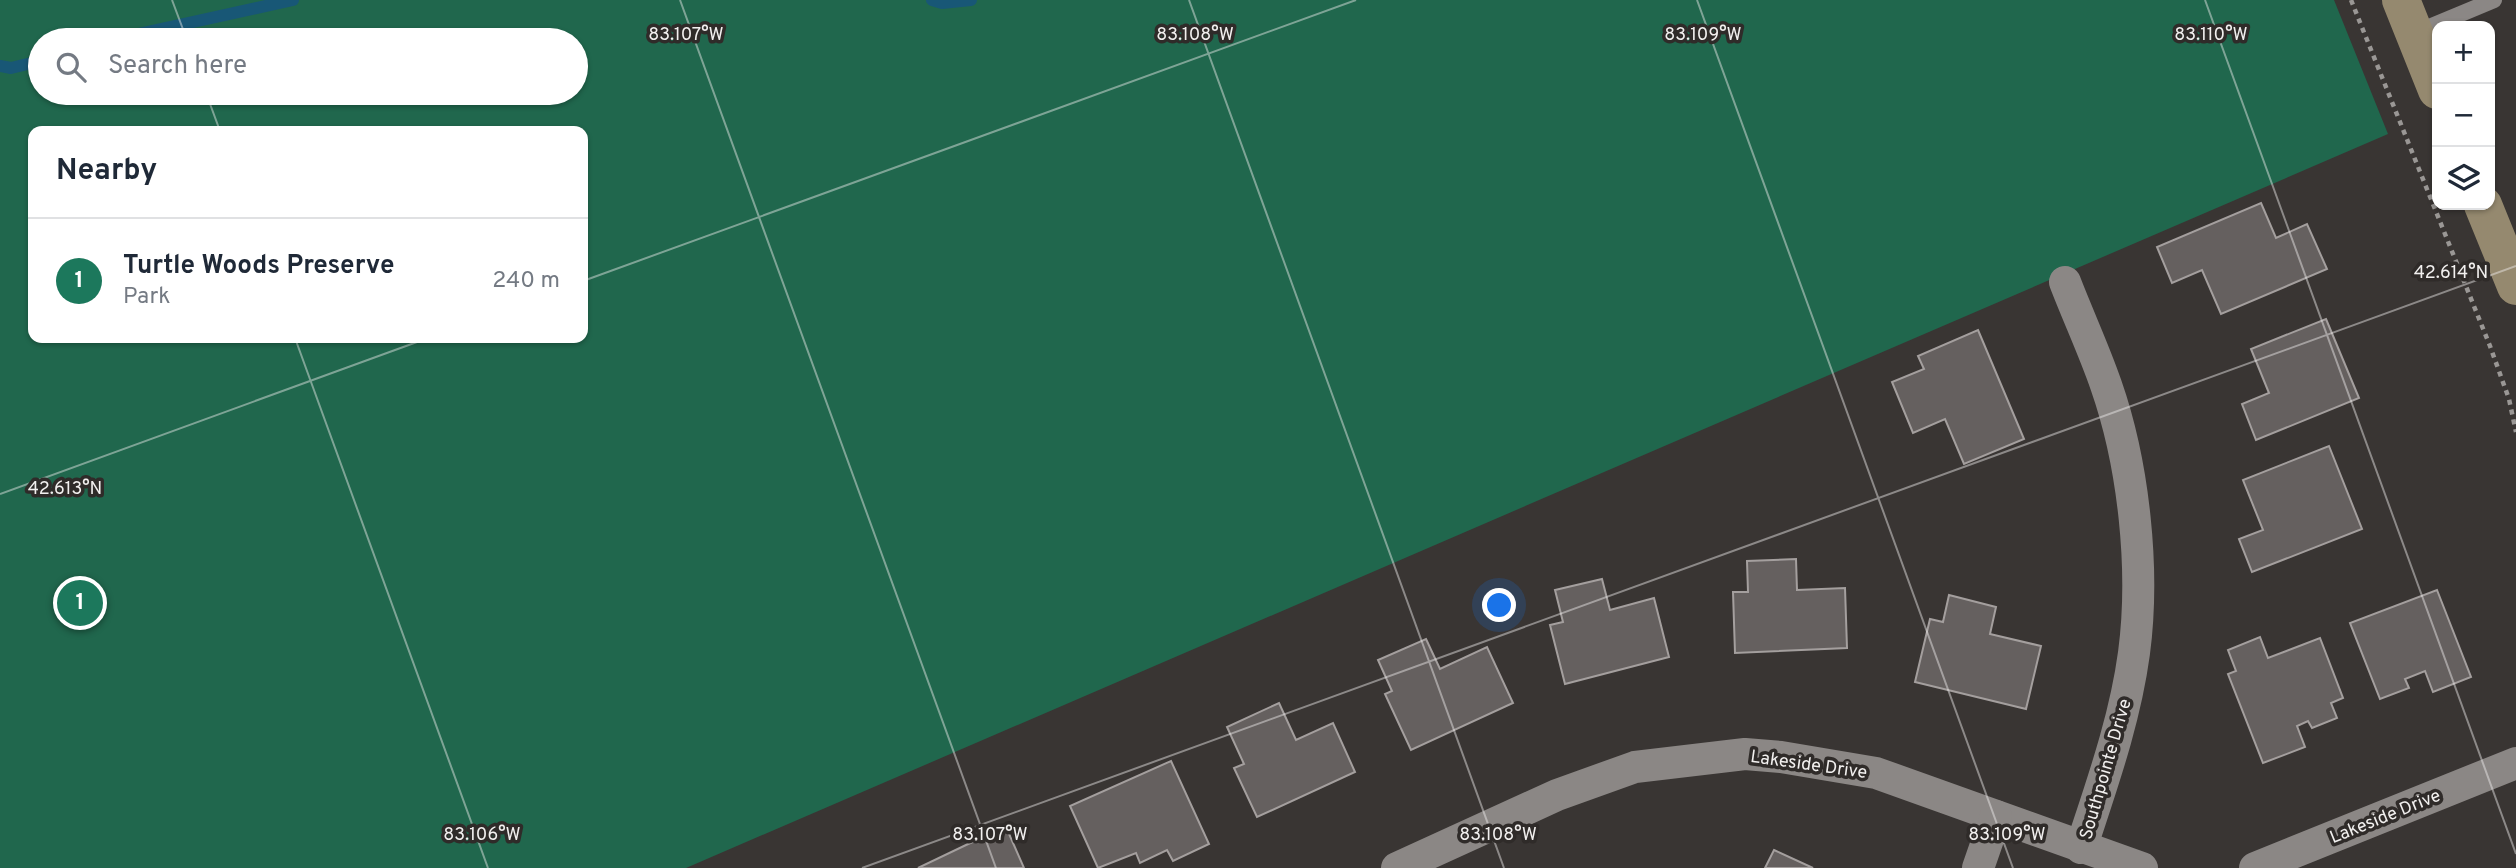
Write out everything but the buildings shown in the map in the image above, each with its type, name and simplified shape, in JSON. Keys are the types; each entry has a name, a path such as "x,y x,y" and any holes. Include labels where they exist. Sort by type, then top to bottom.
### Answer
{"main road":[{"path":"2408,17 2435,84"},
{"path":"2485,210 2514,275"}],"street":[{"name":"Southpointe Drive","path":"2065,282 2106,386 2123,448 2132,501 2136,570 2134,651 2127,691 2118,732 2081,848"},
{"name":"Lakeside Drive","path":"1397,868 1595,780 1634,767 1712,756 1781,757 1877,773 2142,868"},
{"name":"Lakeside Drive","path":"2255,868 2516,763"},
{"path":"1978,868 1996,816"}],"lane":[{"path":"2408,17 2494,0"}],"path":[{"path":"2351,0 2490,346 2509,400 2516,432"}],"green space":[{"path":"0,0 2334,0 2388,134 686,868 0,868"}],"waterway":[{"path":"166,28 293,0"},
{"path":"932,0 942,3 971,0"},
{"path":"0,66 11,68 28,64"}],"place":[{"name":"Turtle Woods Preserve","path":"80,603"}]}
